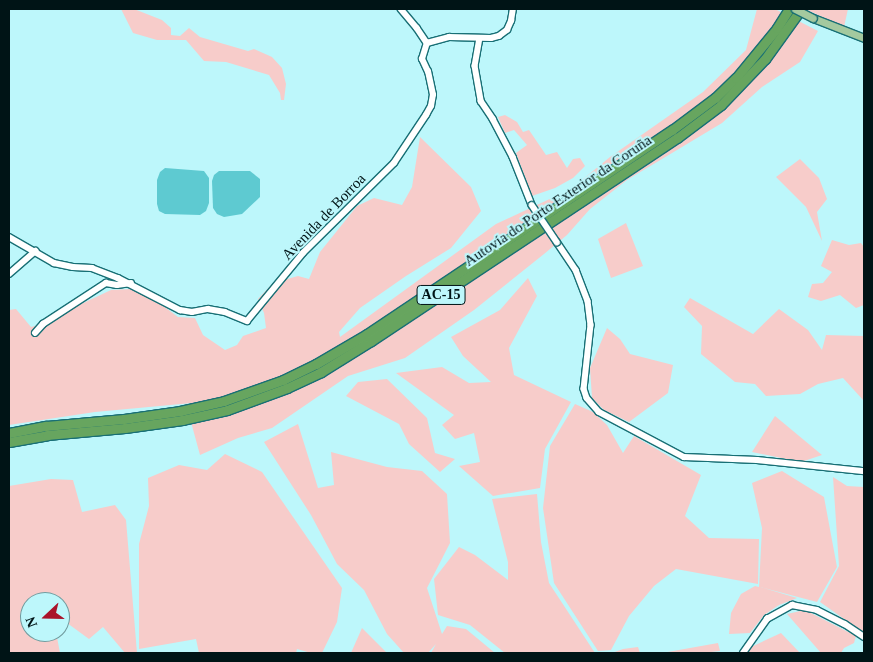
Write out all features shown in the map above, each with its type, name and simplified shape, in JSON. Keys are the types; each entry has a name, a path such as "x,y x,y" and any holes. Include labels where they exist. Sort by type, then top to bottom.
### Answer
{"highway":[{"name":"Autovía do Porto Exterior da Coruña","path":"9,433 46,426 124,419 180,411 224,401 283,380 316,364 366,334 686,120 715,98 736,78 778,28 789,9"},
{"name":"Autovía do Porto Exterior da Coruña","path":"9,442 47,435 125,428 182,420 227,410 287,388 321,372 371,342 633,167 714,110 765,59 801,9"}],"main road":[{"path":"795,9 864,38"}],"street":[{"path":"401,9 427,43 449,37 480,38 499,36 507,30 512,21 513,9"},
{"path":"480,38 474,66 481,101 513,157 532,205 576,270 588,301 591,325 584,389 587,398 599,412 684,457 757,460 864,471"},
{"name":"Avenida de Borroa","path":"9,237 54,263 92,268 131,283 180,310 192,312 208,309 225,312 247,321 303,253 394,163 426,115 431,106 433,95 428,72 422,59 427,43"},
{"path":"9,274 35,251"},
{"path":"35,332 106,283 117,286 131,283"},
{"path":"743,653 767,619 792,605 817,610 845,624 864,637"}],"shaded area":[{"path":"121,9 134,9 162,20 171,28 171,35 180,36 189,28 200,37 248,51 254,49 272,57 282,68 286,84 284,100 281,100 280,93 269,75 226,62 204,61 186,40 157,40 133,33"},
{"path":"757,9 775,9 818,31 800,62 762,87 722,123 627,180 590,209 567,235 544,254 474,310 405,358 348,376 272,428 238,438 200,455 191,422 192,403 95,412 9,425 9,310 16,309 31,327 55,321 77,306 111,290 131,289 158,302 178,317 195,318 203,335 225,350 237,345 243,336 266,328 264,313 258,299 273,283 298,276 309,279 320,252 357,206 374,198 402,205 412,187 420,137 471,187 481,211 451,248 360,308 339,332 340,337 496,224 571,189 610,157 703,92 746,50"},
{"path":"805,9 848,9 844,27"},
{"path":"505,115 517,122 523,132 529,130 546,155 557,152 567,168 573,159 580,158 585,166 573,178 555,188 532,196 516,153 527,145 514,130 505,133 498,117"},
{"path":"800,159 819,178 827,199 817,212 822,241 806,207 776,177"},
{"path":"626,223 643,266 611,278 598,239"},
{"path":"832,240 849,245 861,243 864,247 864,305 856,308 840,295 821,301 808,297 812,284 823,283 832,272 821,266"},
{"path":"528,278 537,296 509,348 514,375 571,402 545,449 540,488 493,496 459,466 480,462 474,433 455,439 442,425 454,415 396,373 442,367 469,383 491,382 463,356 451,337 500,310"},
{"path":"690,298 753,334 779,309 808,330 822,350 826,335 864,336 864,401 843,378 818,384 800,394 766,396 755,384 735,382 701,354 702,326 684,307"},
{"path":"607,328 620,339 630,354 673,365 668,393 629,422 604,410 592,398 590,368"},
{"path":"387,379 427,418 435,453 455,459 440,472 409,444 399,424 346,396 358,382"},
{"path":"575,404 593,412 607,425 623,453 634,436 701,475 685,516 709,538 759,539 758,584 676,569 654,586 629,616 611,650 598,651 554,583 543,508 550,446"},
{"path":"775,416 822,455 801,462 752,452"},
{"path":"298,424 318,488 334,485 331,452 387,467 422,471 447,494 450,543 427,588 442,634 447,626 466,629 495,653 431,653 436,644 428,653 404,653 387,634 364,590 337,564 311,515 264,442"},
{"path":"225,454 262,472 342,588 337,622 322,653 311,653 297,649 296,653 199,653 196,639 139,649 139,544 149,506 148,478 179,465 207,470"},
{"path":"782,471 824,497 837,567 817,602 760,587 797,598 779,605 764,615 750,633 729,634 731,613 741,594 755,586 759,587 762,528 752,483"},
{"path":"833,477 847,486 864,487 864,633 820,602 839,566"},
{"path":"51,479 73,480 82,512 115,505 126,520 137,653 125,653 103,627 89,639 70,625 70,592 20,592 20,642 58,642 60,653 9,653 9,486"},
{"path":"537,494 541,542 549,583 595,653 505,653 470,625 438,615 434,579 459,547 475,555 508,580 508,562 492,499"},
{"path":"805,610 856,636 854,643 844,648 841,653 821,653 787,614"},
{"path":"362,628 387,653 351,653"},
{"path":"781,633 800,653 748,653 751,647"},
{"path":"718,643 720,651 662,653"},
{"path":"638,647 640,653 612,653 623,649"}],"water":[{"path":"165,168 204,171 209,178 209,203 206,211 200,215 165,214 159,211 157,204 157,180 160,172"},
{"path":"219,171 250,171 260,179 260,197 242,214 224,217 217,214 213,208 212,181 214,175"}]}
